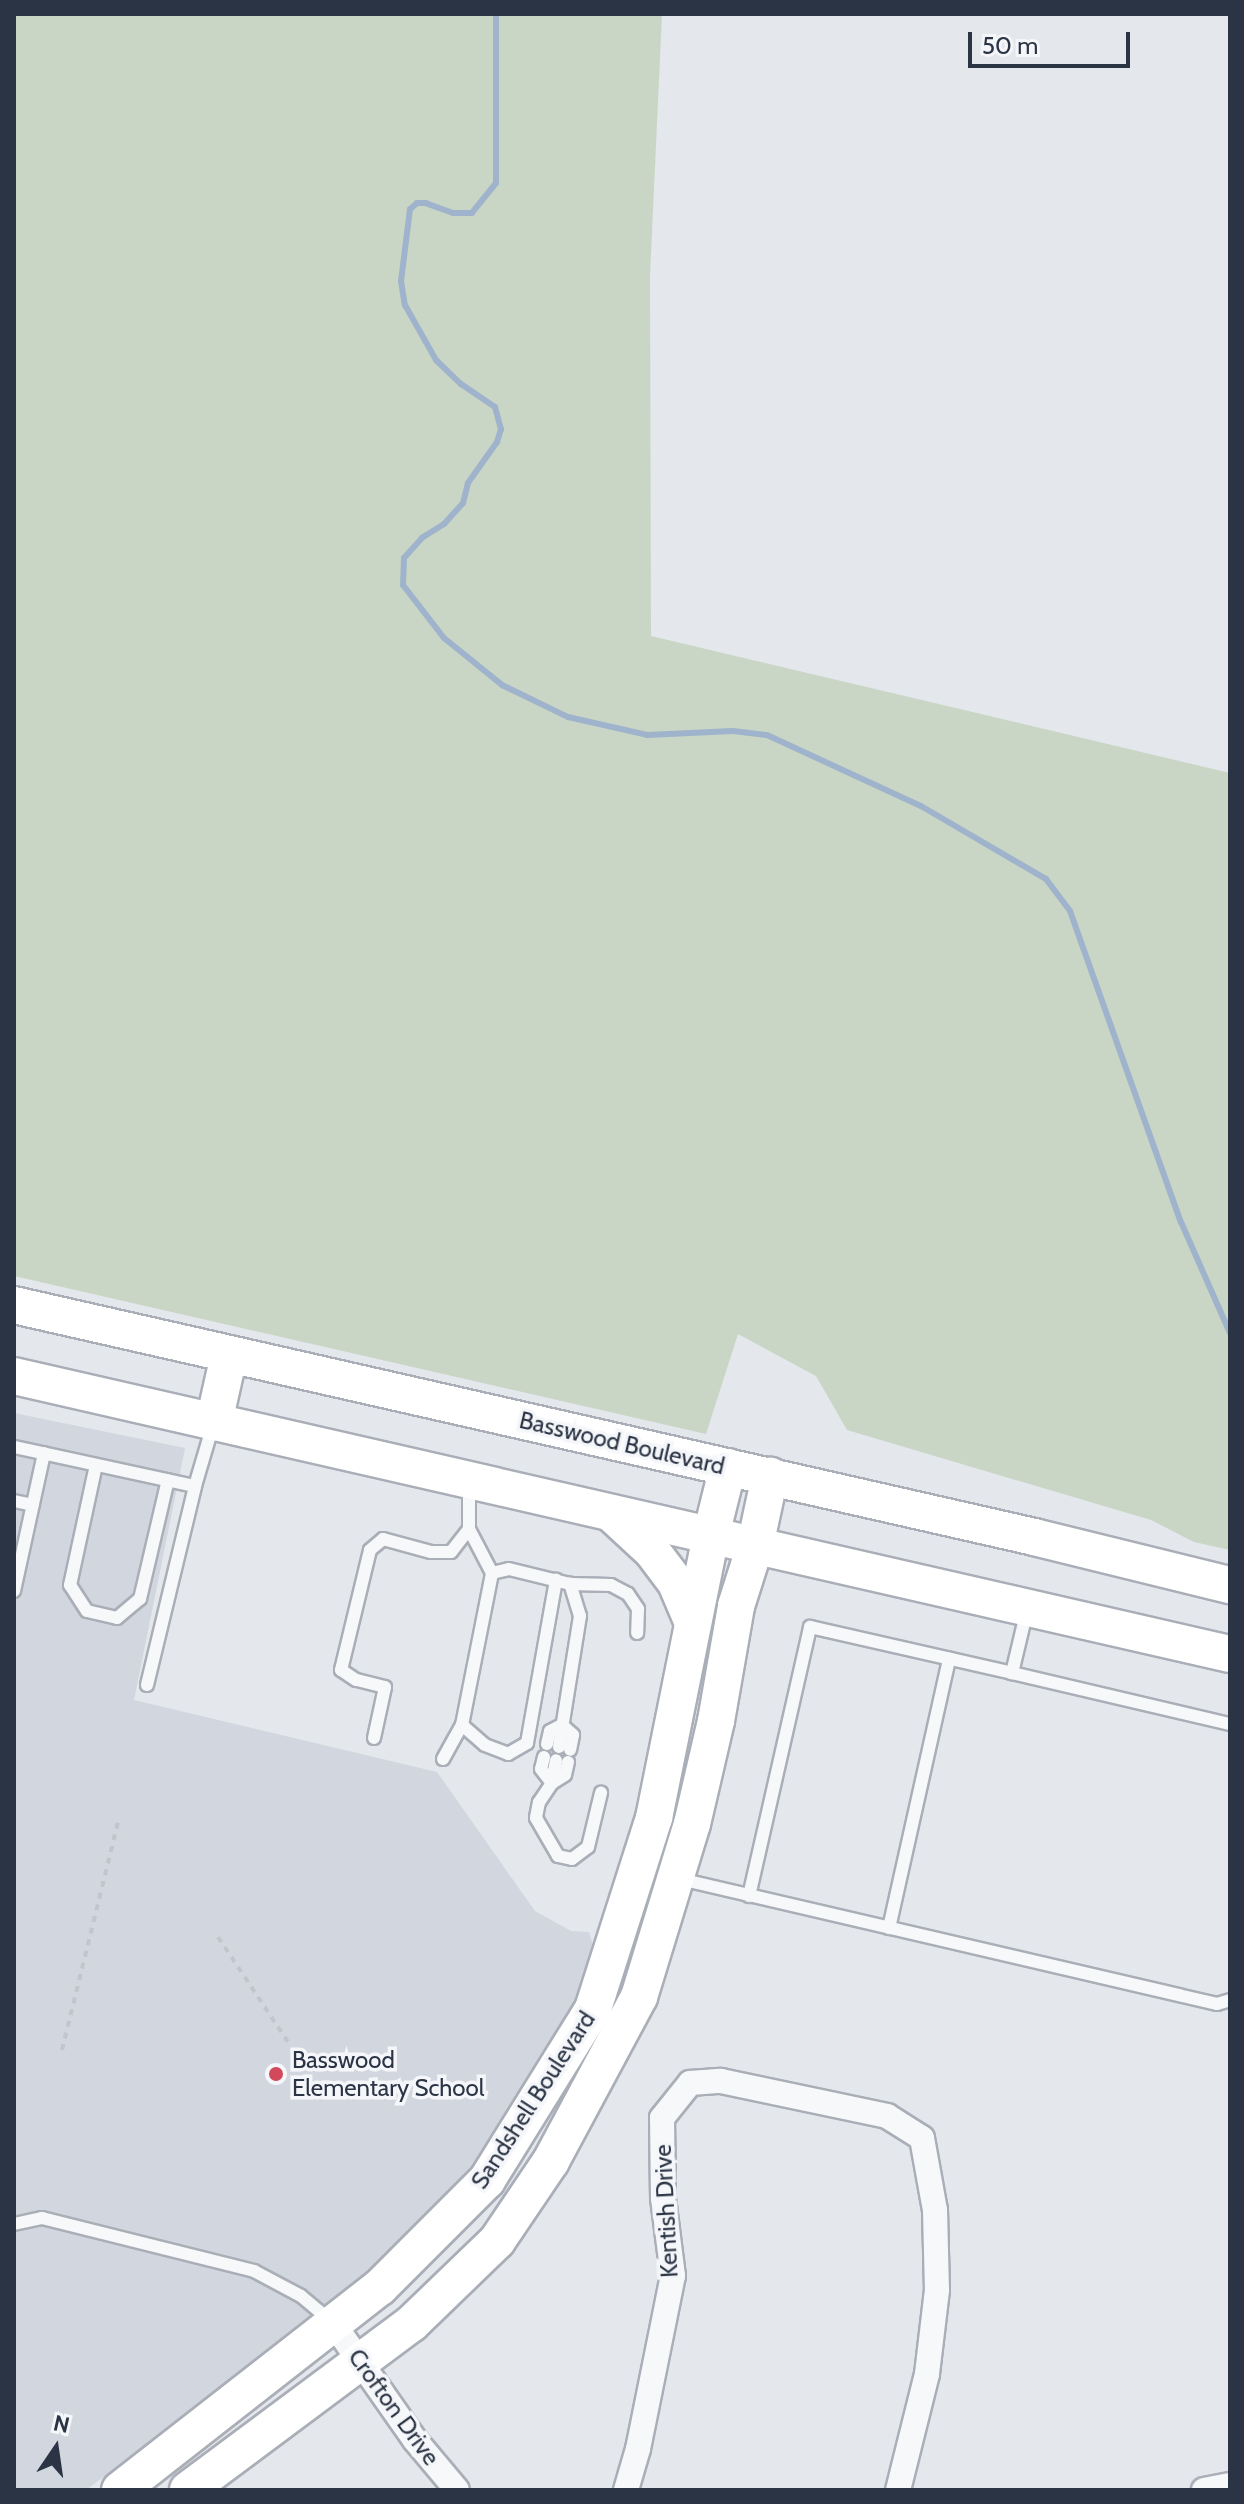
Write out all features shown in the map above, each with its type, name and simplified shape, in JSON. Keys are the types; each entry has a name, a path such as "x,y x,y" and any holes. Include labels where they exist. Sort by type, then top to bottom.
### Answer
{"main road":[{"name":"Basswood Boulevard","path":"14,1305 770,1476 1230,1585"},
{"path":"214,1422 229,1355"},
{"path":"14,1376 1230,1654"},
{"name":"Sandshell Boulevard","path":"120,2490 380,2287 487,2180 593,2009 654,1818 711,1535 728,1467"},
{"name":"Sandshell Boulevard","path":"188,2490 411,2324 497,2241 551,2161 639,1997 677,1878 716,1721 736,1606 755,1546 770,1476"},
{"path":"610,1512 652,1551 676,1583 693,1623"}],"street":[{"name":"Kentish Drive","path":"626,2490 644,2420 673,2276 663,2198 662,2118 690,2083 721,2081 887,2116 922,2138 935,2210 937,2290 927,2374 898,2490"},
{"name":"Crofton Drive","path":"333,2323 415,2440 457,2490"},
{"path":"1204,2490 1230,2485"}],"lane":[{"path":"147,1685 195,1486 214,1422"},
{"path":"14,1447 195,1486"},
{"path":"14,1591 44,1453"},
{"path":"96,1465 70,1585 87,1611 117,1618 140,1599 168,1480"},
{"path":"443,1759 462,1725 492,1573 469,1529 469,1480"},
{"path":"14,1501 33,1505"},
{"path":"374,1738 385,1687 356,1680 341,1670 370,1550 383,1539 422,1550 451,1552 469,1529"},
{"path":"492,1573 509,1569 570,1584 595,1582 628,1594 638,1609 637,1633"},
{"path":"462,1725 485,1745 508,1754 527,1743 556,1580"},
{"path":"570,1584 580,1616 557,1753 565,1775 552,1783 539,1802 536,1818 558,1856 572,1859 588,1847 601,1793"},
{"path":"1012,1673 1028,1607"},
{"path":"749,1896 810,1627 1230,1724"},
{"path":"889,1928 949,1659"},
{"path":"552,1783 541,1769 557,1753"},
{"path":"677,1878 1217,2004 1230,2000"},
{"path":"14,2224 42,2218 254,2271 301,2296 333,2323"}],"path":[{"path":"62,2050 119,1818"},
{"path":"218,1937 288,2042"}],"shaded area":[{"name":"Basswood Elementary School","path":"14,1413 185,1448 134,1700 437,1772 535,1911 571,1931 589,1932 595,1952 559,2038 474,2172 374,2276 86,2490 14,2490"}],"green space":[{"path":"14,14 662,14 650,276 651,636 1230,773 1230,1550 1194,1542 1151,1520 847,1430 816,1376 738,1334 706,1434 14,1276"}],"waterway":[{"path":"496,14 496,183 472,213 453,213 426,203 417,203 410,209 401,281 405,305 436,360 461,384 495,407 501,429 497,442 468,483 463,503 444,524 422,538 404,558 403,585 444,638 502,685 568,717 647,735 733,731 767,735 921,806 1046,879 1070,911 1181,1222 1230,1333"}],"place":[{"name":"Basswood Elementary School","path":"276,2074"}]}
